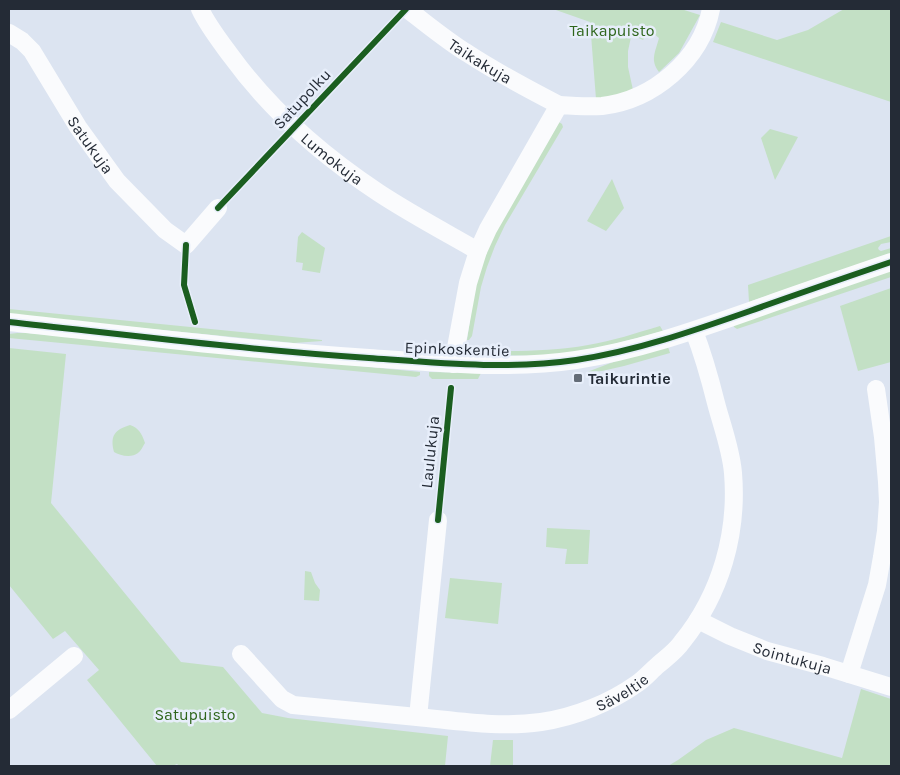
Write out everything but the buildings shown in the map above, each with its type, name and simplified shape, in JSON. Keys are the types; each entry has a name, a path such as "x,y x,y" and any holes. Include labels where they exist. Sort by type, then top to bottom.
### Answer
{"street":[{"name":"Lumokuja","path":"200,9 211,28 241,69 294,128 379,193 478,251"},
{"name":"Taikakuja","path":"408,9 469,55 559,105"},
{"path":"453,364 468,283 478,251 488,229 559,105 603,106 625,101 652,88 678,69 689,56 705,28 711,9"},
{"name":"Satukuja","path":"9,33 22,41 32,51 78,127 117,181 165,230 186,245 218,208"},
{"name":"Epinkoskentie","path":"9,322 280,351 453,364 524,364 577,360 638,348 694,331 891,262"},
{"name":"Säveltie","path":"241,654 282,699 293,705 472,723 517,725 553,720 588,710 614,698 639,682 681,643 698,620 721,573 731,530 734,490 733,471 712,386 694,331"},
{"path":"849,674 877,585 886,530 887,482 876,389"},
{"path":"418,717 438,520"},
{"name":"Sointukuja","path":"698,620 767,652 891,687"},
{"path":"9,710 74,656"}],"green space":[{"name":"Taikapuisto","path":"553,9 681,9 700,15 679,53 659,72 654,60 659,38 654,34 647,35 643,40 632,35 628,51 628,67 633,90 612,98 596,99 590,22"},
{"path":"844,9 891,9 891,102 713,42 721,22 777,40 808,30"},
{"path":"559,122 563,127 505,225 495,246 481,287 472,336 467,340 474,293 484,258 494,234"},
{"path":"770,129 798,137 775,180 761,138"},
{"path":"612,179 624,208 606,231 587,221"},
{"path":"302,232 325,248 320,273 302,270 303,263 296,262 298,237"},
{"path":"891,236 891,242 881,244 878,248 881,251 891,248 891,253 749,302 748,285"},
{"path":"891,270 891,277 737,329 734,327 733,324"},
{"path":"891,288 891,362 858,371 840,306"},
{"path":"9,309 322,341 294,343 9,315"},
{"path":"660,326 663,331 614,344 577,351 537,356 488,354 492,351 576,347 615,339"},
{"path":"17,333 420,372 420,375 416,377 9,338 9,334"},
{"path":"668,347 670,353 624,366 587,372 616,361"},
{"name":"Satupuisto","path":"9,348 66,354 51,503 181,662 223,667 262,713 288,718 448,736 445,766 179,766 177,764 157,766 87,680 99,670 65,631 53,639 9,585"},
{"path":"429,372 481,373 478,379 432,379 429,376"},
{"path":"130,425 140,432 145,443 140,451 133,456 114,452 114,434"},
{"path":"547,528 590,530 588,564 565,564 567,549 546,547"},
{"path":"305,571 311,572 320,590 319,601 304,600"},
{"path":"450,578 502,583 498,624 445,618"},
{"path":"861,689 891,699 891,766 668,766 706,740 734,728 842,758"},
{"path":"493,740 513,740 513,766 490,766"}],"cycle path":[{"name":"Satupolku","path":"218,208 406,9"},
{"path":"186,245 184,285 195,322"},
{"path":"9,322 324,355 473,365 525,365 576,360 664,340 891,262"},
{"name":"Laulukuja","path":"438,520 451,388"}],"place":[{"name":"Taikurintie","path":"578,378"}]}
